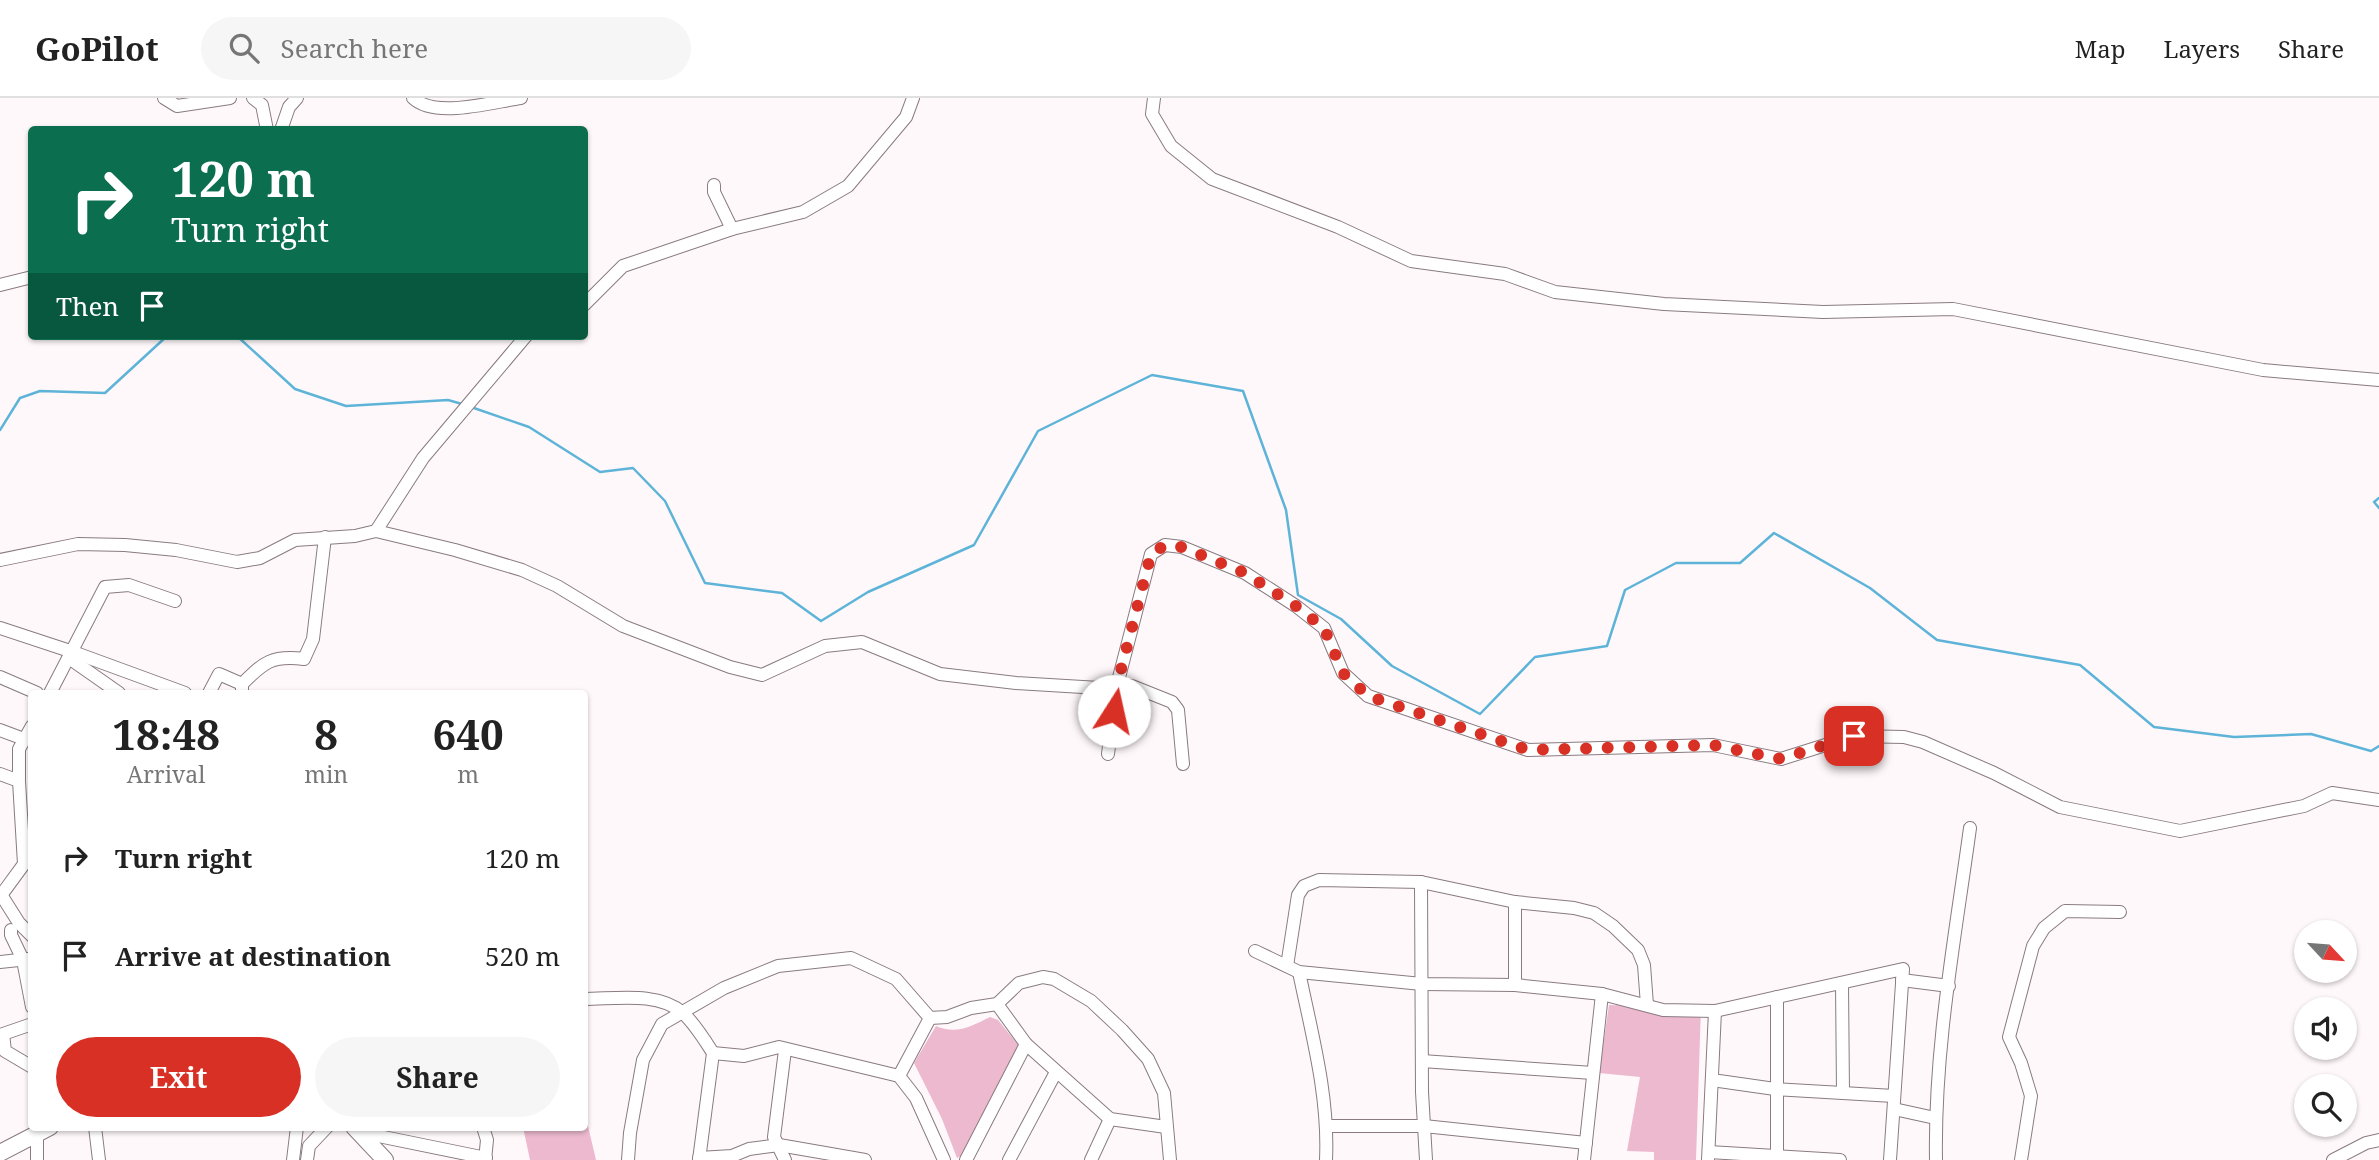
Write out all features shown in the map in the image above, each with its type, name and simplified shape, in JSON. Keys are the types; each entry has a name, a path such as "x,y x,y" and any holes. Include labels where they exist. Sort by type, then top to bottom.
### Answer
{"main road":[{"path":"0,1153 38,1131"},
{"path":"358,1131 385,1160"}],"street":[{"path":"164,98 177,106 230,98"},
{"path":"253,98 262,105 266,126"},
{"path":"282,126 289,107 297,98"},
{"path":"413,98 419,104 441,109 521,98"},
{"path":"588,301 623,266 732,229 803,212 848,186 906,117 913,98"},
{"path":"1154,98 1152,114 1171,146 1212,179 1338,227 1411,261 1505,274 1555,292 1664,304 1823,312 1952,309 2263,370 2379,380"},
{"path":"714,185 714,191 732,229"},
{"path":"0,285 28,278"},
{"path":"376,531 423,458 523,340"},
{"path":"0,560 78,544 176,550 237,562 260,558 295,540 355,536 376,531 456,550 522,570 557,586 623,626 730,667 762,675 825,646 862,642 940,674 1016,683 1116,689 1132,686 1172,702 1178,710 1183,764"},
{"path":"211,690 219,674 242,689 262,664 283,656 304,659 313,639 325,537"},
{"path":"1108,754 1116,689 1151,554 1165,545 1182,547 1245,573 1296,606 1324,628 1343,673 1368,696 1528,750 1713,745 1781,759 1854,736 1904,737 1923,742 1994,773 2060,807 2180,831 2304,806 2332,793 2379,800"},
{"path":"52,690 105,587 129,585 175,601"},
{"path":"0,628 176,690"},
{"path":"71,655 115,690"},
{"path":"0,677 30,690"},
{"path":"0,730 25,747 19,781 24,864 1,893 19,923 28,932"},
{"path":"0,774 19,781"},
{"path":"1936,1160 1936,1118 1949,986 1970,828"},
{"path":"1326,1160 1327,1126 1322,1083 1293,969 1298,895 1304,886 1319,880 1421,882 1515,902 1574,908 1594,913 1613,926 1638,950 1644,965 1647,1005"},
{"path":"1421,882 1422,1061 1426,1160"},
{"path":"1515,902 1515,985"},
{"path":"2021,1160 2031,1096 2010,1037 2033,946 2044,928 2064,911 2120,912"},
{"path":"0,962 27,960 11,930"},
{"path":"1255,951 1293,969 1422,984 1515,985 1602,994 1663,1010 1715,1011 1903,969 1890,1160"},
{"path":"628,1160 643,1060 662,1024 724,988 778,966 850,957 896,979 930,1018"},
{"path":"930,1018 947,1017 971,1008 997,1004 1019,983 1043,977 1054,979 1091,1002 1122,1030 1147,1059 1164,1093 1170,1160"},
{"path":"1902,980 1949,986"},
{"path":"1842,983 1843,1093"},
{"path":"1584,1160 1602,994"},
{"path":"1777,997 1777,1158"},
{"path":"588,999 648,999 671,1005 696,1027 713,1053 699,1159 732,1156 749,1149 779,1145 865,1160"},
{"path":"997,1004 1026,1044 1110,1119 1166,1127"},
{"path":"1715,1011 1709,1156 1840,1160"},
{"path":"899,1076 930,1018"},
{"path":"28,1025 3,1034 2,1051 28,1065"},
{"path":"966,1160 1026,1044"},
{"path":"713,1053 744,1055 771,1048 899,1076 916,1098 944,1160"},
{"path":"785,1050 774,1137 785,1160"},
{"path":"1422,1061 1594,1073"},
{"path":"1009,1160 1056,1072"},
{"path":"1712,1080 1775,1090 1843,1093 1894,1103 1936,1118"},
{"path":"1091,1160 1110,1119"},
{"path":"1327,1126 1424,1126 1586,1143"},
{"path":"37,1160 42,1131"},
{"path":"95,1131 99,1160"},
{"path":"293,1160 297,1131"},
{"path":"307,1160 309,1146 323,1131"},
{"path":"361,1131 485,1159 484,1131"},
{"path":"2333,1160 2366,1143 2379,1140"}],"shaded area":[{"path":"1609,1005 1701,1007 1696,1160 1654,1160 1654,1152 1627,1151 1640,1077 1599,1073"},
{"path":"990,1017 998,1020 1020,1047 963,1155 957,1158 942,1119 914,1063 936,1026 957,1029"},
{"path":"588,1126 596,1160 530,1160 524,1131 588,1131"}],"waterway":[{"path":"0,430 20,398 40,391 105,393 163,340"},
{"path":"241,340 295,389 346,406 448,400 462,404"},
{"path":"471,407 529,427 600,472 633,468 665,501 705,583 782,593 821,621 868,592 974,545 1038,431 1152,375 1243,391 1286,510 1298,595 1341,619 1392,666 1480,714 1535,657 1607,646 1625,590 1676,563 1740,563 1774,533 1870,588 1937,640 2080,665 2154,727 2234,737 2311,734 2371,751 2379,746"},
{"path":"2379,498 2374,502 2379,508"}],"route":[{"path":"1114,711 1116,689 1151,554 1165,545 1182,547 1245,573 1296,606 1324,628 1343,673 1368,696 1528,750 1713,745 1781,759 1854,736"}]}
